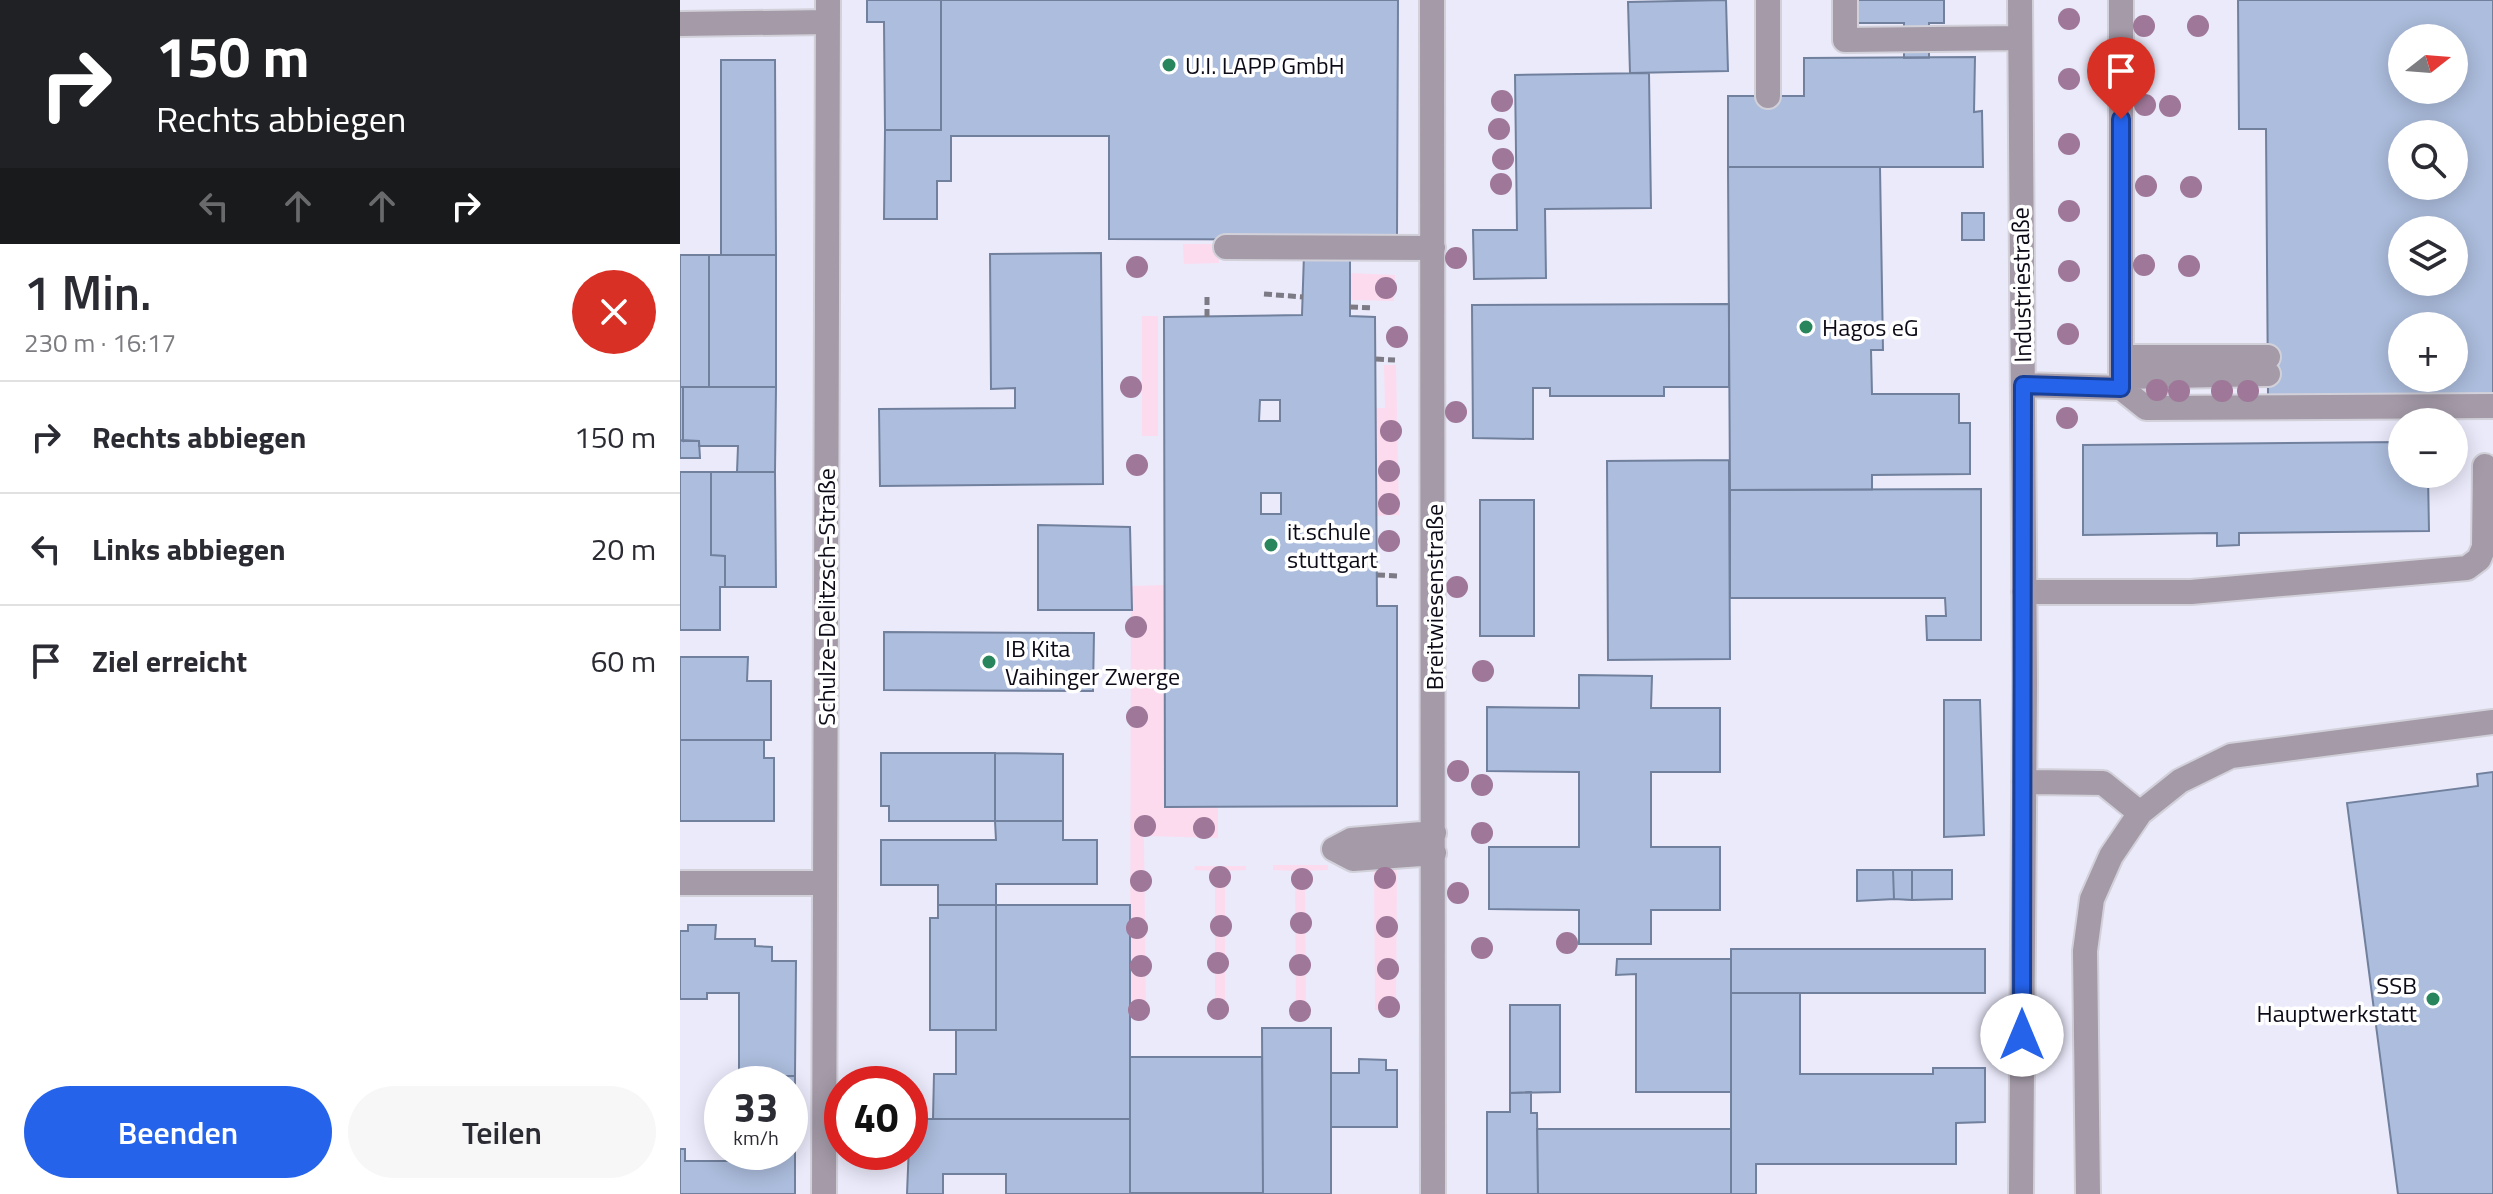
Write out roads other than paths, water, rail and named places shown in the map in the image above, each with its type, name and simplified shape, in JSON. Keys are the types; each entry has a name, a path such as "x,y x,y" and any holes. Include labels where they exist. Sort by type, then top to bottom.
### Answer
{"street":[{"name":"Breitwiesenstraße","path":"1432,0 1433,1194"},
{"path":"1768,0 1768,96"},
{"path":"1845,0 1845,40 2020,38"},
{"name":"Industriestraße","path":"2020,0 2024,592 2021,1194"},
{"path":"2121,0 2121,374 2146,408 2493,406"},
{"path":"680,24 828,11"},
{"name":"Schulze-Delitzsch-Straße","path":"824,1194 828,11"},
{"path":"1226,247 1433,248"},
{"path":"2023,385 2121,374 2268,366"},
{"path":"2024,592 2156,601 2467,568 2479,559 2484,547 2485,466"},
{"path":"2088,1194 2085,951 2090,912 2111,856 2140,813 2180,781 2231,756 2493,722"},
{"path":"2024,782 2103,783 2140,813"},
{"path":"680,883 825,883"}],"place":[{"name":"U.I. LAPP GmbH","path":"1169,65"},
{"name":"Hagos eG","path":"1806,327"},
{"name":"it.schule stuttgart","path":"1271,545"},
{"name":"IB Kita Vaihinger Zwerge","path":"989,662"},
{"name":"SSB Hauptwerkstatt","path":"2433,999"}]}
